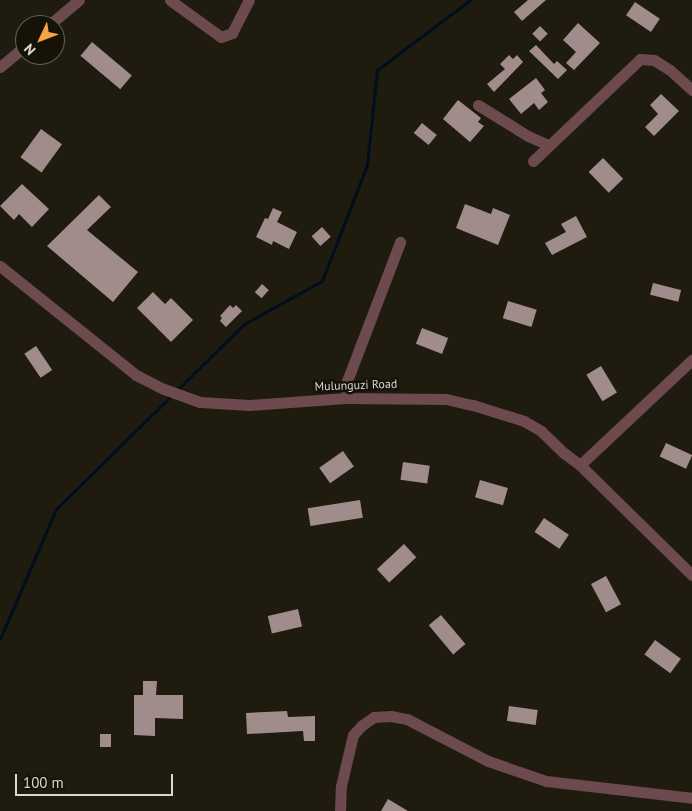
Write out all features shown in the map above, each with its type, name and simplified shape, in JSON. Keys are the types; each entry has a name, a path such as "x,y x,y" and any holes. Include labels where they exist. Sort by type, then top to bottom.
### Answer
{"street":[{"path":"61,15 79,0"},
{"path":"170,0 221,37 232,33 249,0"},
{"path":"0,67 15,54"},
{"path":"533,161 640,59 654,60 670,70 692,90"},
{"path":"478,105 528,136 548,145"},
{"path":"346,398 347,381 400,242"},
{"name":"Mulunguzi Road","path":"0,266 136,375 164,389 200,402 224,405 346,398 446,400 473,405 524,421 541,431 580,465 692,575"},
{"path":"580,465 590,458 692,360"},
{"path":"340,811 341,786 353,735 361,726 374,717 391,716 407,719 488,761 546,781 692,798"}],"building":[{"path":"528,0 546,0 522,21 514,12"},
{"path":"635,2 660,19 651,32 626,15"},
{"path":"578,23 600,43 574,70 566,63 576,52 563,40"},
{"path":"540,26 548,34 540,42 532,34"},
{"path":"92,42 132,75 120,89 80,56"},
{"path":"536,45 554,64 557,61 567,70 558,79 529,51"},
{"path":"509,55 513,59 517,55 523,62 494,92 487,84 505,69 500,64"},
{"path":"536,78 545,90 541,93 548,102 539,110 534,103 521,114 509,99"},
{"path":"661,94 679,111 654,136 645,127 658,114 650,105"},
{"path":"458,100 481,118 478,122 484,126 470,142 443,119"},
{"path":"422,123 437,135 429,145 414,133"},
{"path":"41,129 62,144 41,173 20,157"},
{"path":"603,158 623,179 609,193 589,172"},
{"path":"22,184 49,209 32,227 19,214 14,220 0,206"},
{"path":"99,195 111,207 87,230 138,272 113,302 47,246"},
{"path":"465,204 491,214 493,208 510,215 498,245 456,228"},
{"path":"273,208 282,212 277,222 297,232 289,249 273,241 272,245 256,237 265,218 268,219"},
{"path":"576,216 587,237 552,255 545,243 566,232 561,224"},
{"path":"322,227 331,237 320,246 312,236"},
{"path":"653,283 681,290 678,302 650,295"},
{"path":"262,284 269,290 262,298 255,292"},
{"path":"153,292 165,304 171,298 193,320 171,342 137,308"},
{"path":"508,301 537,310 531,327 503,318"},
{"path":"230,305 233,308 236,305 242,311 226,327 220,321 222,318 220,316"},
{"path":"422,328 448,338 442,354 416,344"},
{"path":"36,346 52,370 41,378 24,354"},
{"path":"601,366 617,393 602,401 586,375"},
{"path":"666,443 692,455 686,469 660,457"},
{"path":"343,451 354,467 330,483 319,468"},
{"path":"403,462 430,466 427,484 400,480"},
{"path":"480,480 508,488 503,505 475,497"},
{"path":"360,500 363,518 310,526 308,508"},
{"path":"544,518 569,535 559,549 534,532"},
{"path":"404,544 416,557 389,582 377,569"},
{"path":"606,576 621,604 606,612 591,584"},
{"path":"298,609 302,627 272,634 268,616"},
{"path":"441,615 465,644 453,654 429,625"},
{"path":"655,640 681,659 670,673 644,655"},
{"path":"143,681 157,681 156,695 183,695 183,719 155,718 155,736 134,735 134,695 143,695"},
{"path":"509,706 538,710 536,725 507,721"},
{"path":"287,711 288,717 315,716 315,741 304,741 303,731 247,734 246,713"},
{"path":"100,734 111,734 111,747 100,747"},
{"path":"388,799 408,811 381,811"}],"waterway":[{"path":"177,390 244,324 322,281 367,165 377,70 470,0"},
{"path":"0,639 56,509 172,395"}]}
